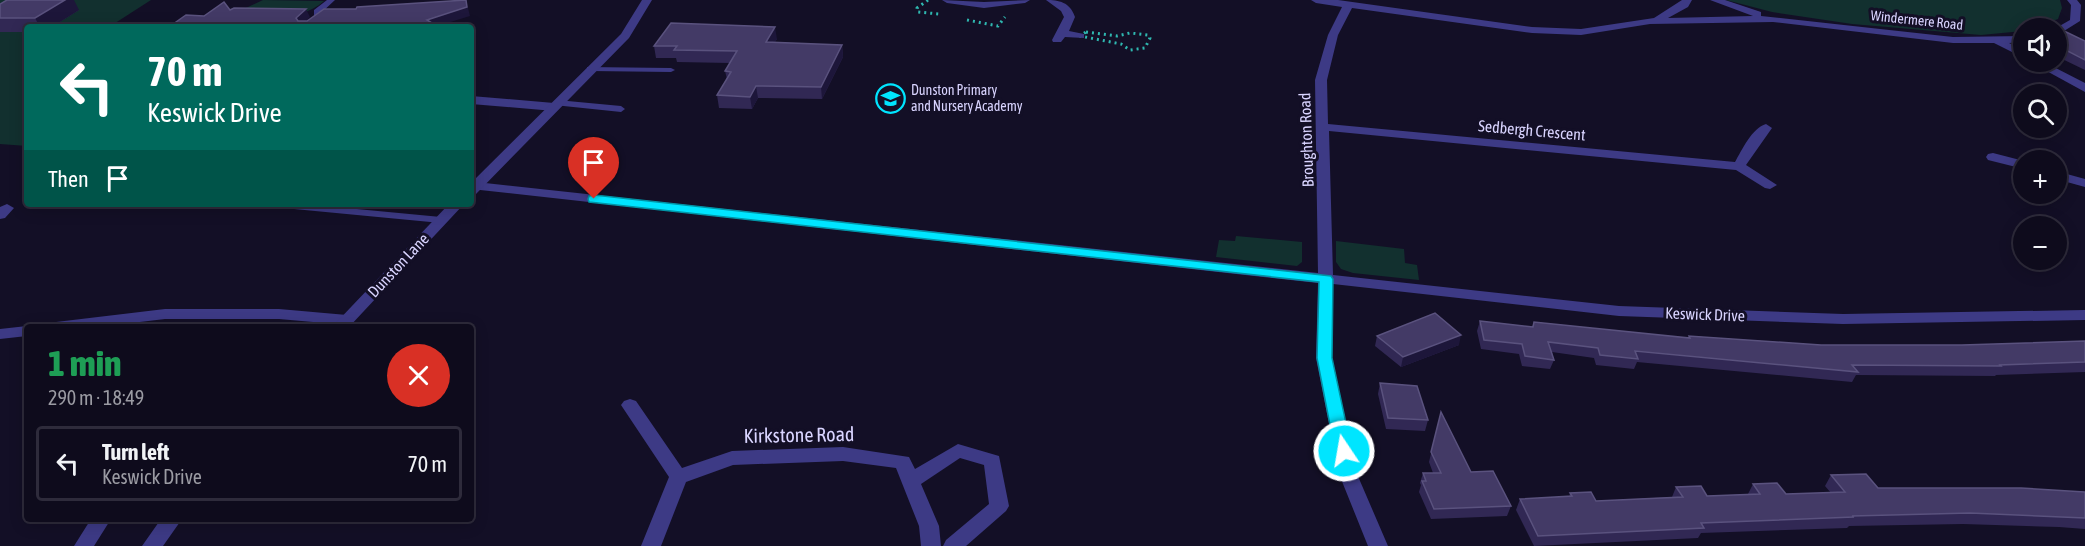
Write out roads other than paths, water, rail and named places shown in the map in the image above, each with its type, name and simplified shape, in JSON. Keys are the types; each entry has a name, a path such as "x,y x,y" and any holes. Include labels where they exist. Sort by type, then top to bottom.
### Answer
{"street":[{"path":"474,187 590,69 626,36 647,0"},
{"path":"946,0 984,5 1025,0"},
{"path":"1051,0 1064,6 1070,13 1070,20 1059,36 1080,36"},
{"name":"Windermere Road","path":"1316,0 1532,30 1581,32 1650,21 1773,19 1953,40 2013,40"},
{"name":"Windermere Road","path":"1650,21 1684,4 1687,0"},
{"name":"Windermere Road","path":"1715,0 1773,19"},
{"path":"2067,26 2075,21 2076,5 2072,0"},
{"name":"Broughton Road","path":"1326,279 1321,80 1333,35 1348,4"},
{"path":"1998,41 2013,49"},
{"path":"2055,72 2085,88"},
{"path":"474,100 555,105"},
{"name":"Sedbergh Crescent","path":"1322,127 1739,166 1770,185"},
{"path":"1739,166 1751,146 1766,128"},
{"path":"1994,157 2013,162"},
{"path":"2067,178 2085,183"},
{"name":"Keswick Drive","path":"474,188 1619,311 1843,319 2085,315"},
{"name":"Dunston Lane","path":"343,323 454,207"},
{"path":"1326,279 1324,358 1348,474 1378,546"},
{"path":"111,324 279,314 343,323"},
{"path":"0,334 24,331"},
{"path":"630,405 678,477 651,546"},
{"path":"911,481 958,451 993,461 999,506 953,546"},
{"name":"Kirkstone Road","path":"678,477 732,459 843,454 903,462 929,526 932,546"},
{"path":"84,546 99,522"},
{"path":"152,546 170,522"}],"lane":[{"path":"310,24 318,18 317,12 331,0"},
{"path":"590,69 671,70"},
{"path":"555,105 621,109"},
{"path":"307,207 441,219"}],"place":[{"name":"Dunston Primary and Nursery Academy","path":"890,98"}]}
